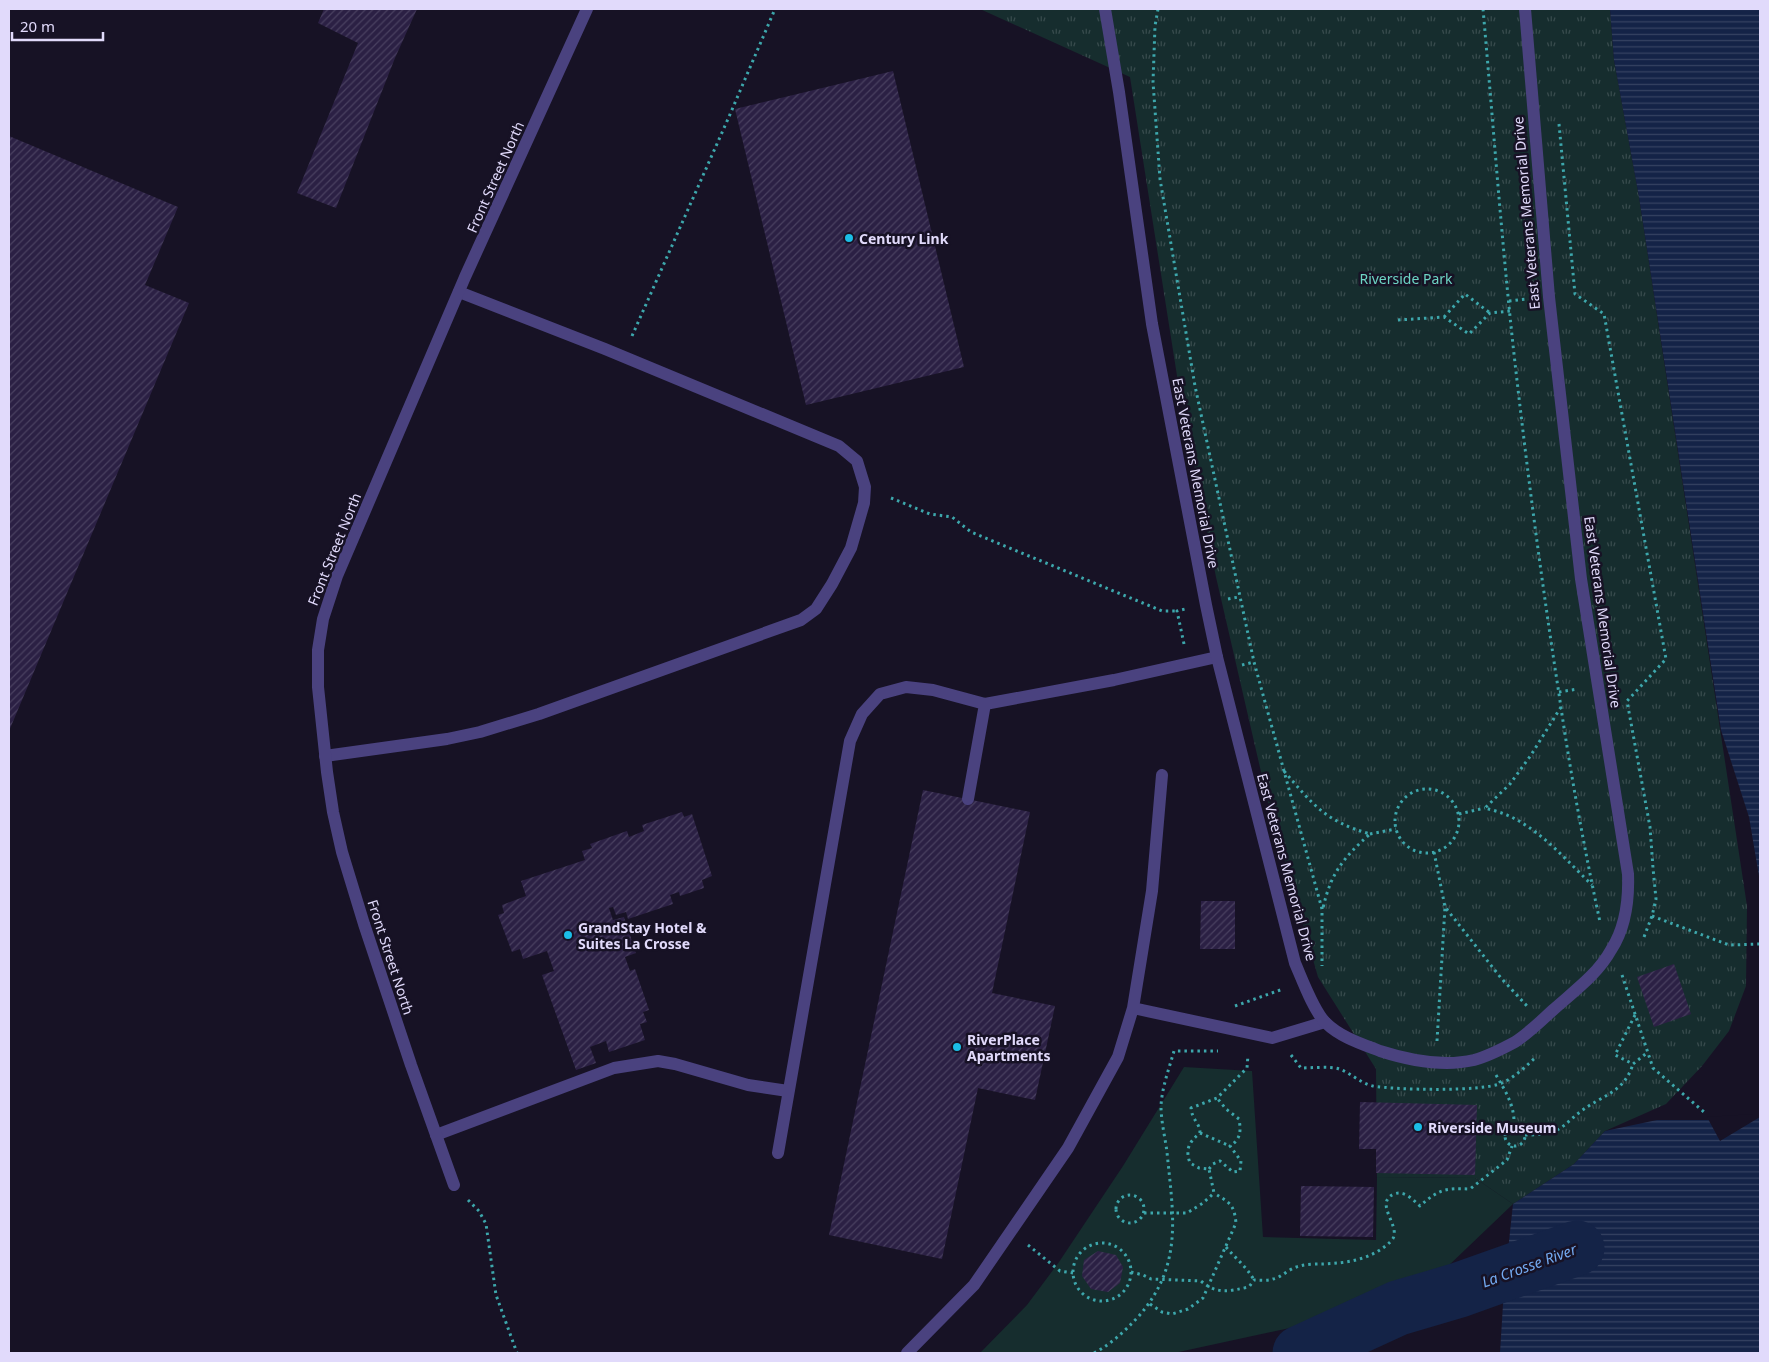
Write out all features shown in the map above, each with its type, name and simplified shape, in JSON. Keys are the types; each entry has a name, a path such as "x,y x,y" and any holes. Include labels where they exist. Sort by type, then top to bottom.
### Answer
{"street":[{"name":"Front Street North","path":"454,1186 386,990 342,852 333,812 325,756 318,687 318,650 323,618 337,576 459,292 587,9"},
{"name":"East Veterans Memorial Drive","path":"1105,9 1119,92 1152,324 1217,657 1295,963 1314,1004 1325,1022 1336,1031 1371,1048 1391,1054 1436,1062 1472,1060 1485,1056 1517,1040 1541,1021 1583,983 1611,951 1626,914 1629,892 1628,874 1580,579 1549,297 1525,9"},
{"path":"325,756 447,739 480,732 539,714 801,620 816,609 832,584 851,548 864,503 865,487 857,461 839,446 459,292"},
{"path":"778,1153 850,742 862,714 880,694 906,687 934,690 985,704 1114,680 1217,657"},
{"path":"968,799 985,704"},
{"path":"907,1353 974,1285 1068,1148 1118,1057 1133,1008 1152,891 1162,775"},
{"path":"1133,1008 1272,1038 1325,1022"},
{"path":"436,1135 614,1068 648,1062 658,1061 675,1064 748,1086 788,1091"}],"path":[{"path":"623,357 775,9"},
{"path":"1158,9 1155,26 1153,82 1160,179 1195,386 1254,662 1322,909"},
{"path":"1483,9 1510,311 1547,623 1592,886 1601,928"},
{"path":"1444,317 1465,294 1490,313"},
{"path":"1509,301 1527,299"},
{"path":"1398,320 1444,317 1469,334 1490,313 1510,311"},
{"path":"891,498 930,514 952,516 971,532 1162,611 1177,611"},
{"path":"1459,814 1484,808 1510,784 1531,756 1561,707"},
{"path":"1282,768 1318,808 1348,828 1370,834 1396,829"},
{"path":"1430,788 1449,796 1459,814 1460,824 1452,842 1434,852 1415,850 1406,845 1396,829 1397,809 1402,800 1410,793 1420,789 1430,788"},
{"path":"1484,808 1508,815 1537,833 1558,850 1592,886"},
{"path":"1322,974 1322,909 1326,893 1336,871 1350,851 1370,834"},
{"path":"1434,852 1445,907 1436,1062"},
{"path":"1445,907 1501,978 1541,1021"},
{"path":"1652,916 1729,945 1760,944"},
{"path":"1622,974 1654,1068 1704,1112"},
{"path":"1232,1008 1288,987"},
{"path":"1633,1064 1614,1055 1635,1014"},
{"path":"1094,1353 1108,1346 1122,1334 1150,1304 1169,1264 1173,1230 1161,1108 1164,1088 1174,1051 1220,1051"},
{"path":"1200,1133 1200,1129 1191,1116 1191,1108 1217,1098 1247,1068 1248,1051"},
{"path":"1526,1136 1546,1134 1559,1129 1579,1112 1624,1083 1629,1076 1633,1064 1648,1052"},
{"path":"1501,1084 1511,1102 1514,1126"},
{"path":"1217,1098 1226,1109 1239,1119 1241,1132 1236,1142 1230,1146"},
{"path":"1512,1146 1507,1141 1505,1135 1508,1128 1514,1126 1521,1127 1526,1136"},
{"path":"1200,1133 1230,1146 1240,1161 1240,1171 1233,1172 1220,1161 1209,1169"},
{"path":"1200,1133 1190,1141 1186,1152 1190,1164 1199,1168 1209,1169"},
{"path":"1512,1146 1522,1144 1526,1136"},
{"path":"1254,1280 1274,1279 1288,1270 1302,1265 1363,1259 1378,1252 1390,1243 1394,1236 1394,1229 1386,1212 1386,1205 1389,1198 1394,1194 1408,1195 1420,1206 1428,1198 1448,1188 1470,1189 1506,1160 1512,1146"},
{"path":"1150,1304 1162,1312 1172,1314 1188,1309 1203,1298 1226,1247 1236,1223 1235,1211 1231,1203 1214,1193 1209,1169"},
{"path":"454,1186 479,1211 486,1224 496,1295 517,1353"},
{"path":"1144,1212 1187,1212 1194,1210 1214,1193"},
{"path":"1136,1196 1143,1202 1144,1212 1135,1223 1126,1223 1116,1214 1116,1205 1122,1197 1136,1196"},
{"path":"1011,1230 1060,1271 1073,1274"},
{"path":"1097,1243 1106,1243 1121,1250 1130,1264 1131,1272 1126,1288 1114,1298 1106,1300 1098,1300 1084,1294 1074,1282 1073,1274 1077,1257 1089,1245 1097,1243"},
{"path":"1226,1247 1235,1258 1246,1266 1254,1280"},
{"path":"1131,1272 1151,1279 1201,1281 1220,1292 1249,1287 1254,1280"}],"green space":[{"name":"Riverside Park","path":"980,9 1610,9 1614,60 1639,197 1747,906 1746,986 1729,1031 1702,1066 1666,1104 1605,1131 1574,1164 1513,1204 1475,1178 1377,1177 1376,1069 1318,977 1268,802 1216,577 1178,382 1130,77"},
{"path":"1184,1067 1252,1071 1263,1237 1376,1240 1377,1177 1475,1178 1513,1204 1445,1269 1364,1312 1174,1353 980,1353 1027,1305 1059,1262 1123,1166"}],"water":[{"path":"1610,9 1760,9 1760,882 1749,817 1721,730 1639,197 1614,60"},
{"path":"1760,1111 1760,1353 1500,1353 1504,1288 1513,1204 1574,1164 1605,1131 1657,1120 1707,1120 1754,1116"}],"pier":[{"path":"1760,1108 1760,1117 1720,1141 1707,1117 1753,1114"}],"building":[{"path":"324,9 417,9 395,58 336,208 297,193 358,43 318,23"},
{"name":"Century Link","path":"893,71 964,367 806,405 735,109"},
{"path":"9,136 178,207 145,285 189,303 9,731"},
{"name":"RiverPlace Apartments","path":"923,790 1030,812 992,993 1055,1006 1035,1100 978,1088 942,1259 829,1235"},
{"name":"GrandStay Hotel & Suites La Crosse","path":"682,812 684,817 692,814 712,876 702,880 704,888 680,896 679,892 670,895 673,904 628,919 626,912 616,915 613,907 609,908 613,920 624,917 636,953 625,957 630,971 635,969 649,1010 643,1012 647,1022 640,1024 645,1040 609,1052 606,1041 590,1047 596,1063 576,1070 542,975 554,971 547,951 523,959 520,949 512,952 498,915 504,913 502,905 526,896 521,881 585,860 582,851 592,848 590,844 627,831 629,837 644,831 642,825"},
{"path":"1201,901 1235,901 1235,949 1200,949"},
{"path":"1674,964 1691,1014 1654,1027 1637,977"},
{"name":"Riverside Museum","path":"1360,1102 1477,1105 1475,1175 1376,1173 1376,1149 1359,1149"},
{"path":"1301,1186 1374,1187 1373,1237 1300,1236"},
{"path":"1098,1251 1116,1255 1123,1267 1120,1283 1108,1292 1091,1289 1082,1276 1084,1260"}],"waterway":[{"name":"La Crosse River","path":"1300,1353 1398,1308 1459,1290 1577,1248"}],"place":[{"name":"Century Link","path":"849,238"},
{"name":"GrandStay Hotel & Suites La Crosse","path":"568,935"},
{"name":"RiverPlace Apartments","path":"957,1047"},
{"name":"Riverside Museum","path":"1418,1127"}]}
